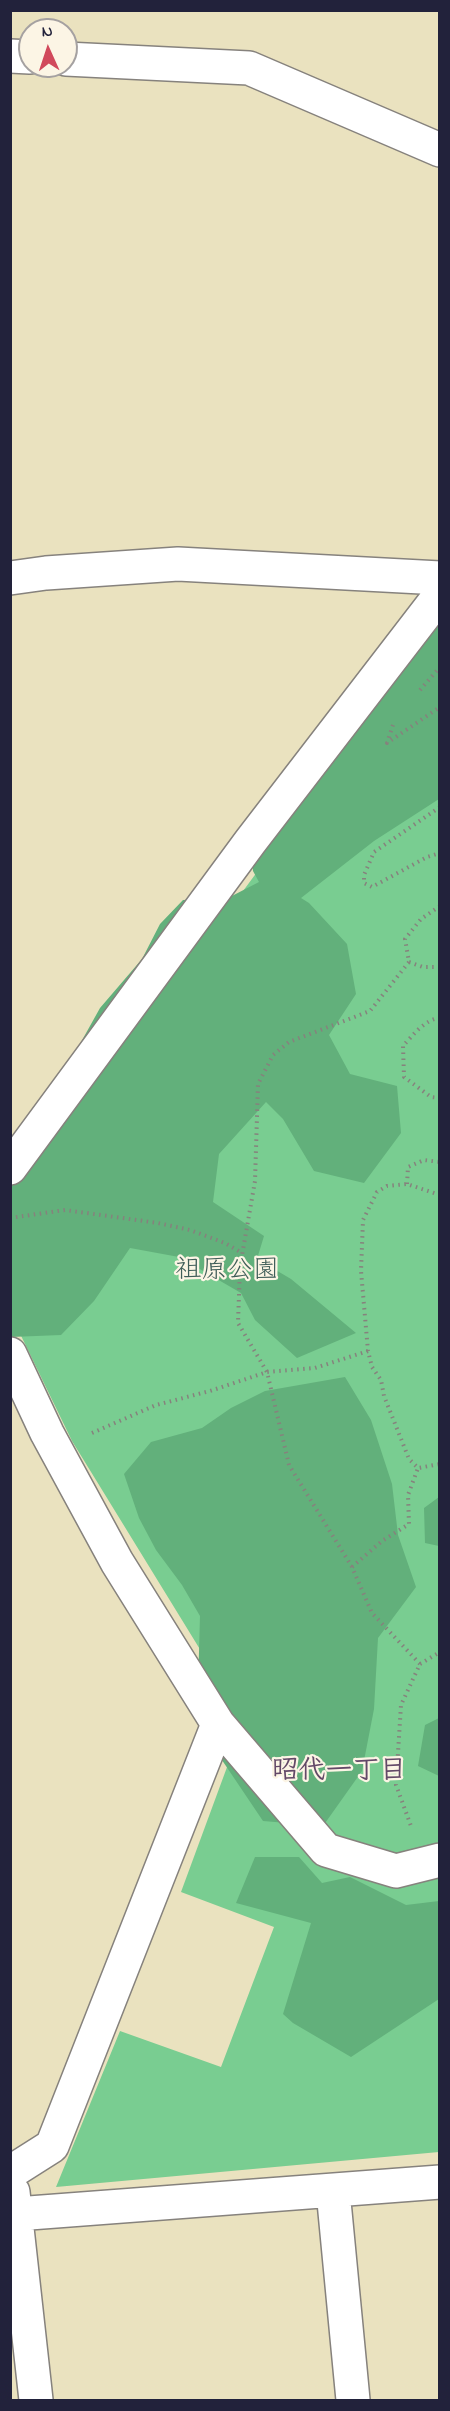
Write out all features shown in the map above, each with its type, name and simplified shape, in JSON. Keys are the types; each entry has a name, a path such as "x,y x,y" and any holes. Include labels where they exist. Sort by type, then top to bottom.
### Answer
{"street":[{"path":"78,60 249,68 440,150"},
{"path":"10,578 46,573 178,564 440,578"},
{"path":"10,1168 250,842 440,595"},
{"path":"10,1354 47,1433 117,1562 218,1724 326,1850 396,1871 432,1862"},
{"path":"27,2390 16,2214 11,2171 52,2146 218,1724"},
{"path":"16,2214 440,2182"},
{"path":"333,2191 353,2400"}],"path":[{"path":"415,693 440,667"},
{"path":"393,724 387,743 440,707"},
{"path":"440,807 374,852 364,875 364,883 372,887 427,857 440,853"},
{"path":"410,962 405,939 421,919 440,906"},
{"path":"410,962 423,967 440,967"},
{"path":"410,962 370,1011 289,1042 273,1056 258,1084 255,1181 242,1253 238,1323 267,1371 289,1465 352,1567 372,1613 420,1664"},
{"path":"440,1018 434,1018 419,1029 403,1047 404,1077 431,1097 440,1098"},
{"path":"407,1184 408,1167 424,1160 440,1162"},
{"path":"418,1468 408,1459 384,1396 381,1380 372,1367 368,1351 361,1271 363,1220 377,1192 387,1186 407,1184 440,1195"},
{"path":"10,1218 65,1210 158,1223 190,1230 225,1243 242,1253"},
{"path":"82,1437 156,1405 210,1391 267,1371 315,1368 368,1351"},
{"path":"418,1468 439,1465"},
{"path":"352,1567 382,1541 410,1524 408,1495 418,1468"},
{"path":"432,1862 396,1785 401,1705 420,1664 440,1652"}],"green space":[{"path":"439,610 439,799 374,841 301,898 309,903 347,944 356,994 329,1035 350,1074 397,1086 401,1133 364,1183 314,1171 283,1119 266,1102 219,1154 213,1202 264,1236 257,1259 291,1279 356,1333 297,1358 255,1320 241,1293 179,1257 130,1248 94,1301 61,1335 11,1337 10,1151 66,1069 100,1008 142,959 160,924 183,900 228,898 259,882 253,871 252,855"},
{"name":"祖原公園","path":"439,625 439,2152 56,2187 120,2031 221,2067 274,1927 181,1892 244,1721 72,1441 11,1315 11,1206"},
{"path":"345,1377 371,1420 392,1484 398,1535 416,1587 378,1638 374,1709 362,1771 323,1826 263,1821 197,1723 200,1616 182,1585 156,1550 139,1518 124,1474 151,1442 202,1428 231,1408 265,1391"},
{"path":"439,1497 439,1546 425,1543 424,1508"},
{"path":"439,1718 439,1776 418,1766 425,1725"},
{"path":"255,1857 299,1857 322,1883 350,1877 406,1905 439,1901 439,1999 351,2057 293,2023 283,2014 311,1923 236,1903"}],"district":[{"name":"昭代一丁目","path":"339,1774"}]}
